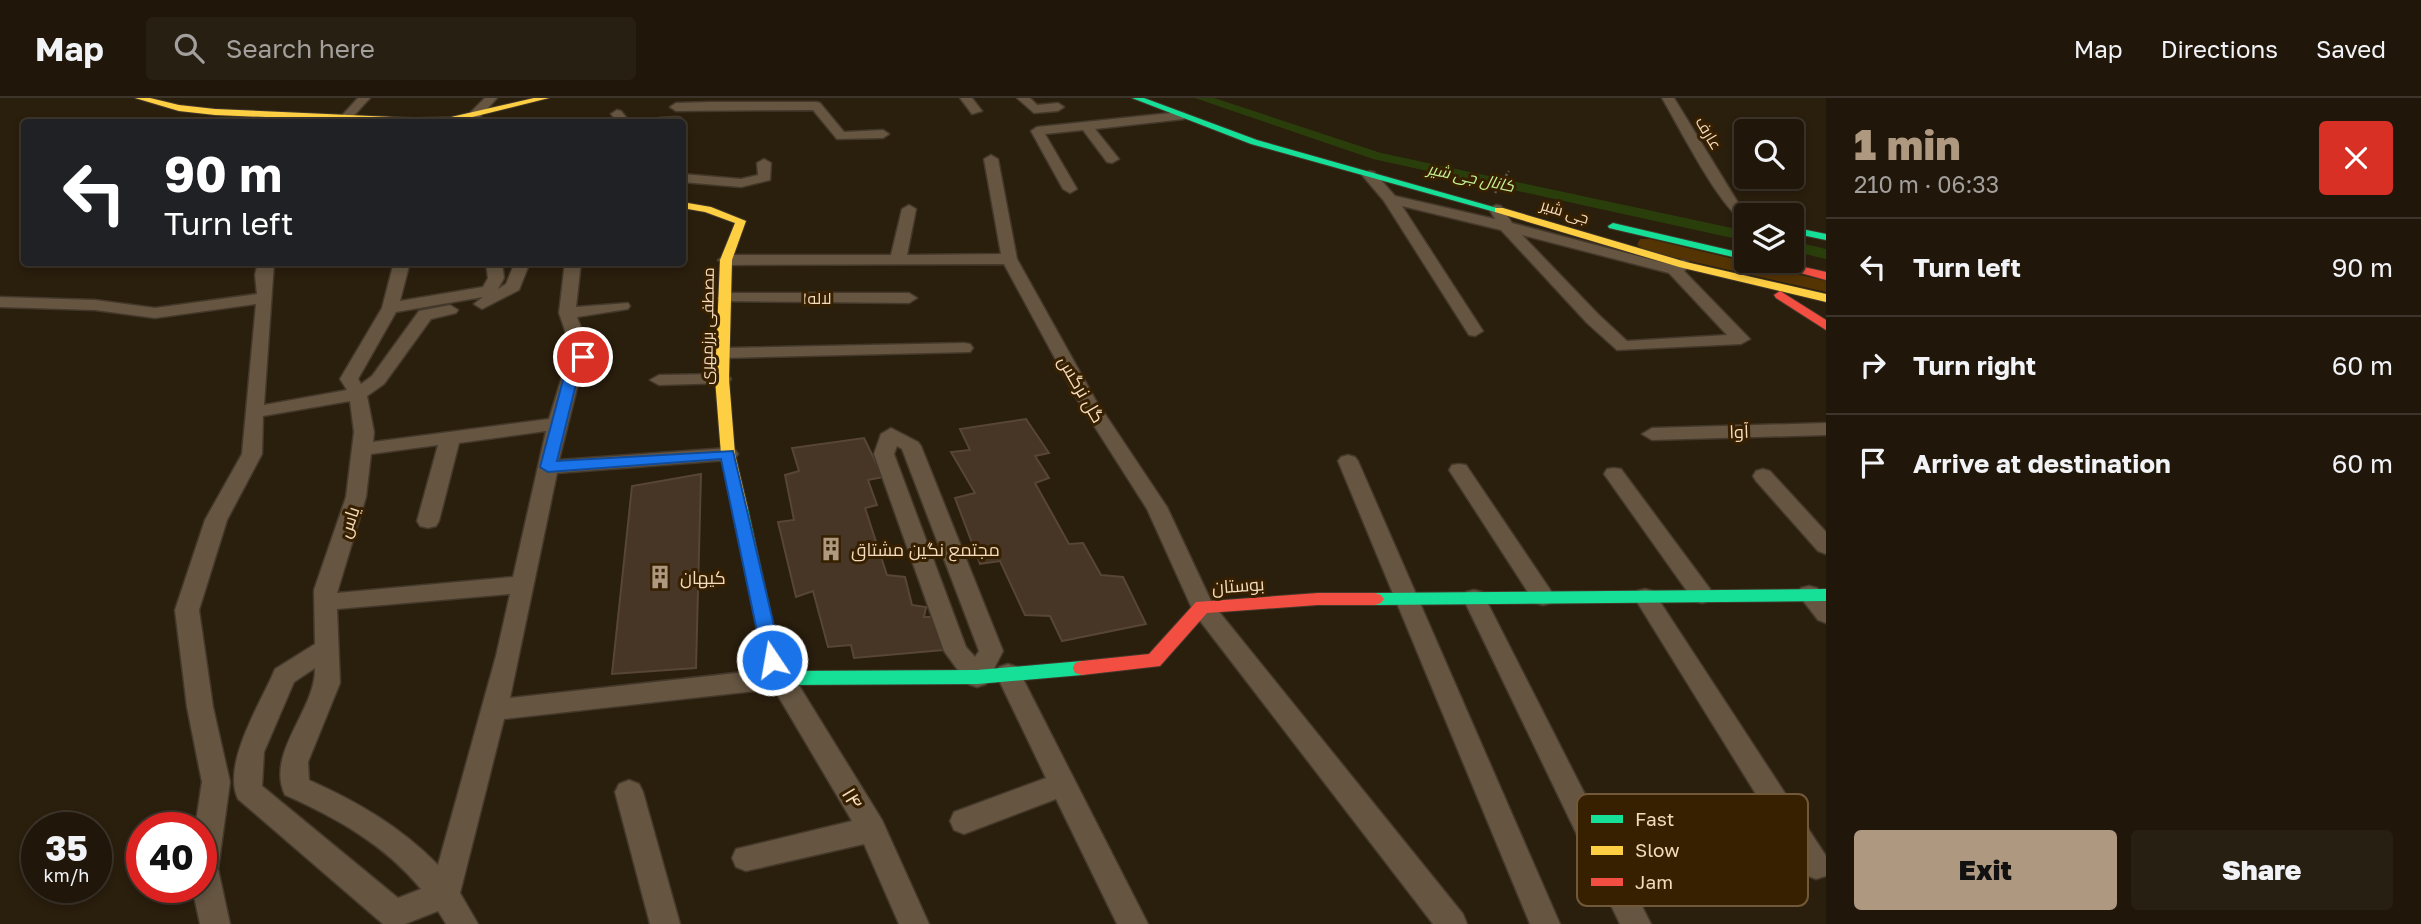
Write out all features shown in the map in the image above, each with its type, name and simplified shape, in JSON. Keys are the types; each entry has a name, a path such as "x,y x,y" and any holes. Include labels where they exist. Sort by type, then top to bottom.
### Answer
{"main road":[{"path":"139,98 179,108 315,119"},
{"path":"458,119 545,98"},
{"name":"جی شیر","path":"1136,98 1254,142 1369,175 1496,202 1679,268 1746,279 1826,298"},
{"name":"جی شیر","path":"1152,98 1249,132 1382,171 1734,254"},
{"name":"مصطفی برزمهری","path":"686,206 707,209 741,221 726,260 722,379 728,454"},
{"path":"1804,232 1826,237"},
{"path":"1639,252 1624,243 1629,236 1653,236"},
{"path":"1804,271 1826,276"},
{"path":"1746,279 1823,317"},
{"path":"728,454 772,660 781,678"},
{"name":"بوستان","path":"781,678 977,677 1154,661 1202,607 1318,599 1818,595"}],"street":[{"path":"346,119 363,98"},
{"path":"475,115 491,98"},
{"path":"966,98 976,111"},
{"path":"1023,98 1034,109 1058,107"},
{"name":"عارف","path":"1668,98 1734,206"},
{"path":"676,103 762,107 816,106 841,136 883,134"},
{"path":"1070,189 1037,131 1180,116"},
{"path":"1086,126 1112,159"},
{"name":"گل نرگس","path":"992,159 1009,258 1086,399 1157,507 1202,607 1452,924"},
{"path":"686,178 741,183 765,177 764,163"},
{"path":"1369,175 1390,199 1475,331"},
{"path":"1390,199 1506,226 1679,268 1741,339 1623,346 1506,226 1496,202"},
{"path":"898,259 909,209"},
{"path":"726,260 1009,258"},
{"path":"215,924 203,869 216,782 200,707 187,610 216,520 252,454 265,298 263,275 266,266"},
{"path":"401,266 390,307 489,290 496,278 494,266"},
{"path":"254,412 358,394 378,380 425,315 487,303 513,287 521,266"},
{"path":"463,924 445,894 508,656 557,424 570,380 583,357 567,313 573,266"},
{"path":"0,302 95,305 155,313 265,298"},
{"name":"لاله۱","path":"726,298 909,298"},
{"path":"567,313 622,306"},
{"name":"یاس","path":"390,307 349,379 358,394 364,432 356,497 325,590 328,683 295,762 295,787 333,803 396,842 445,894"},
{"path":"724,353 964,348"},
{"path":"659,380 722,379"},
{"path":"362,449 557,424"},
{"name":"آوا","path":"1653,434 1826,429"},
{"path":"891,434 911,446 991,651 977,677 956,651 884,454 891,434"},
{"path":"428,521 450,438"},
{"path":"548,467 728,454"},
{"path":"1348,461 1545,924"},
{"path":"1459,470 1543,597"},
{"path":"1614,474 1702,596"},
{"path":"1763,476 1826,546"},
{"path":"326,603 521,586"},
{"path":"1818,595 1826,614"},
{"path":"1645,597 1770,794"},
{"path":"1474,598 1577,805"},
{"path":"248,791 251,752 284,676 328,648"},
{"path":"1008,674 1133,924"},
{"path":"494,709 781,678"},
{"name":"۱۴","path":"781,678 872,830 914,924"},
{"path":"216,782 248,791 394,914 445,894"},
{"path":"964,821 1063,784"},
{"path":"629,792 665,924"},
{"path":"746,858 872,830"},
{"path":"1808,853 1816,866"},
{"path":"1627,906 1636,924"}],"path":[{"path":"1496,202 1509,171"}],"shaded area":[{"path":"1640,239 1650,239 1734,259 1734,271 1646,251 1637,245"},
{"path":"1743,273 1792,273 1826,281 1826,292"}],"building":[{"name":"مجتمع نگین مشتاق","path":"1026,419 1049,453 1035,456 1049,478 1035,483 1069,544 1083,543 1101,575 1123,577 1146,624 1062,641 1050,616 1025,615 1000,561 980,564 955,498 975,493 951,452 970,450 960,429"},
{"name":"مجتمع نگین مشتاق","path":"864,438 883,477 868,480 877,505 865,508 887,575 905,577 912,605 926,607 924,617 937,617 943,650 854,658 851,645 828,647 813,591 796,597 778,522 794,520 785,475 799,471 792,448"},
{"name":"کیهان","path":"701,474 696,668 612,674 632,486"}],"waterway":[{"name":"کانال جی شیر","path":"1201,98 1378,156 1734,233"},
{"name":"کانال جی شیر","path":"1804,249 1826,254"}],"traffic: fast":[{"path":"1136,98 1254,142 1499,210"},
{"path":"1613,226 1734,254"},
{"path":"1804,232 1826,237"},
{"path":"740,509 772,660 781,678 977,677 1082,668"},
{"path":"1375,599 1826,595"}],"traffic: slow":[{"path":"139,98 179,108 215,112 371,119"},
{"path":"455,119 545,98"},
{"path":"686,206 707,209 741,221 726,260 722,379 728,454 740,509"},
{"path":"1499,210 1683,265 1826,298"}],"traffic: jam":[{"path":"1804,271 1826,276"},
{"path":"1780,295 1826,326"},
{"path":"1082,668 1154,661 1202,607 1318,599 1375,599"}],"place":[{"name":"مجتمع نگین مشتاق","path":"831,549"},
{"name":"کیهان","path":"660,577"}],"route":[{"path":"583,357 570,380 548,467 728,454 772,660"}]}
